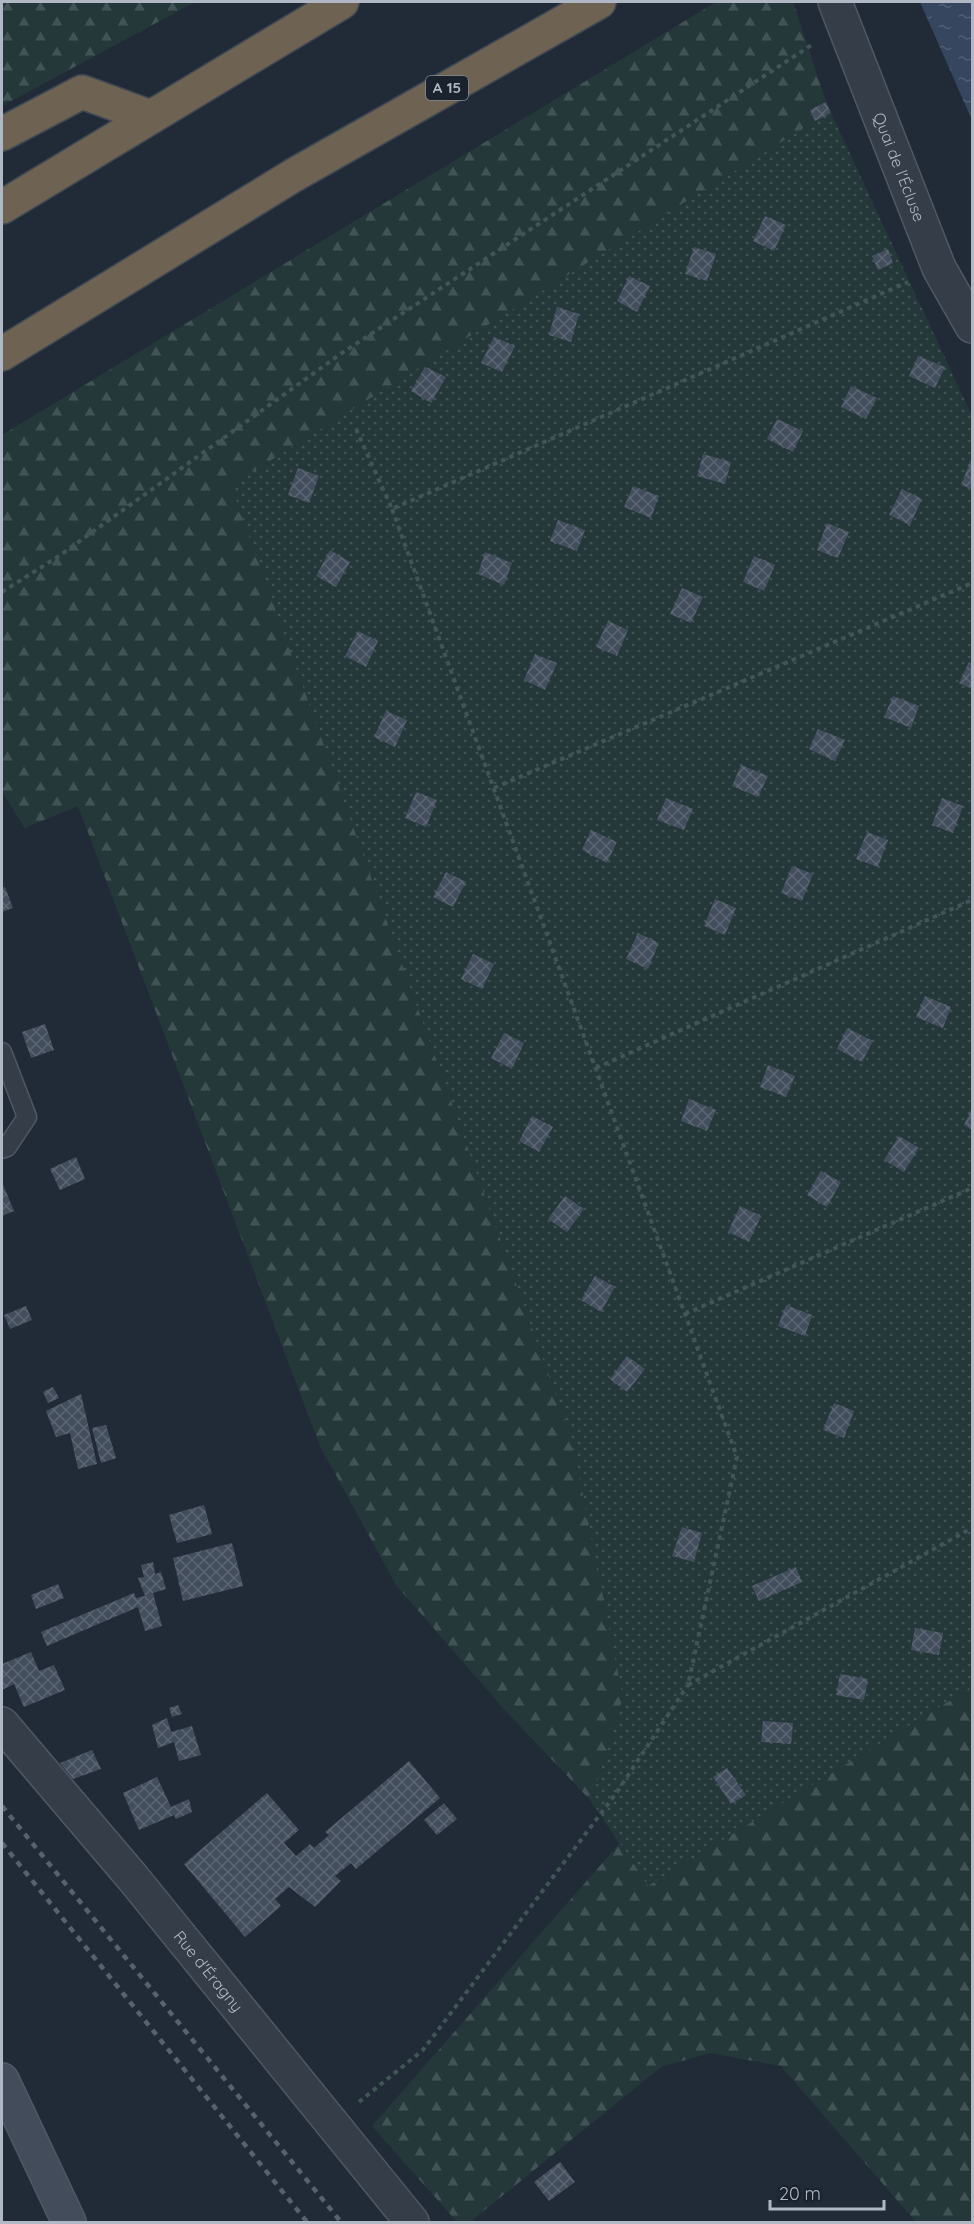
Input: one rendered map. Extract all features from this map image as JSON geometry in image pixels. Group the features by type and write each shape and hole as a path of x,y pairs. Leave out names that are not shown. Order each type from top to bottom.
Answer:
{"highway":[{"path":"2,207 148,116 342,2"},
{"name":"A 15","path":"2,354 294,175 599,2"},
{"path":"2,134 82,92 148,116"}],"main road":[{"path":"2,2080 69,2223"}],"street":[{"name":"Quai de l'Écluse","path":"840,13 939,268 972,326"},
{"name":"Rue d'Éragny","path":"2,1724 133,1878 248,2024 333,2123 412,2223"}],"lane":[{"path":"2,1052 27,1117 7,1147 2,1149"}],"path":[{"path":"2,592 59,556 342,353 840,13"},
{"path":"392,509 939,268"},
{"path":"333,2123 423,2050 617,1792 687,1685 737,1456 392,509 356,429"},
{"path":"494,788 972,583"},
{"path":"596,1068 972,900"},
{"path":"685,1314 972,1188"},
{"path":"687,1685 972,1528"}],"green space":[{"path":"2,2 195,2 2,106"},
{"path":"716,2 793,2 826,102 810,110 815,121 231,485 572,1440 623,1698 591,1801 503,1708 396,1585 320,1446 78,806 25,828 2,792 2,435"},
{"path":"831,113 972,416 972,1687 648,1886 591,1801 623,1698 230,485"},
{"path":"972,1687 972,2222 916,2222 781,2066 710,2053 661,2067 470,2222 457,2222 372,2126 620,1843 648,1886"}],"water":[{"path":"920,2 972,2 972,120"}],"building":[{"path":"826,102 831,113 815,121 810,110"},
{"path":"765,216 786,225 774,251 753,241"},
{"path":"694,247 716,254 707,281 685,274"},
{"path":"888,249 893,263 878,270 872,256"},
{"path":"629,276 650,286 637,312 617,301"},
{"path":"557,307 579,314 571,342 549,335"},
{"path":"494,337 515,346 502,372 481,363"},
{"path":"918,356 945,367 935,388 909,376"},
{"path":"425,367 446,377 431,403 411,391"},
{"path":"851,386 877,398 866,419 841,407"},
{"path":"777,419 803,431 793,452 767,439"},
{"path":"703,454 731,462 725,484 697,476"},
{"path":"972,457 972,489 961,485"},
{"path":"298,468 319,476 309,503 288,495"},
{"path":"633,486 659,496 651,518 624,507"},
{"path":"902,489 922,499 910,525 889,515"},
{"path":"558,520 585,530 577,551 550,541"},
{"path":"827,523 849,532 838,558 817,550"},
{"path":"330,550 350,562 336,587 316,576"},
{"path":"485,552 512,563 504,585 478,574"},
{"path":"754,556 775,565 764,591 743,582"},
{"path":"682,588 703,597 691,623 670,614"},
{"path":"608,621 628,630 617,656 596,647"},
{"path":"358,631 378,641 366,667 345,656"},
{"path":"535,654 557,663 545,690 524,680"},
{"path":"969,662 972,664 972,689 959,683"},
{"path":"893,696 919,706 911,728 884,717"},
{"path":"386,711 407,720 395,747 374,737"},
{"path":"818,729 845,740 835,761 809,749"},
{"path":"741,765 768,776 758,797 732,786"},
{"path":"416,792 437,800 426,827 405,818"},
{"path":"666,798 693,809 684,830 657,820"},
{"path":"942,798 963,806 953,833 932,825"},
{"path":"591,830 617,842 607,863 582,850"},
{"path":"867,832 888,840 878,867 856,859"},
{"path":"792,866 813,874 802,901 781,893"},
{"path":"446,872 466,882 453,907 433,897"},
{"path":"5,887 13,908 2,912 2,888"},
{"path":"715,899 736,908 725,935 704,926"},
{"path":"638,933 659,943 648,969 626,959"},
{"path":"473,954 494,964 482,989 461,979"},
{"path":"925,996 951,1007 943,1028 916,1017"},
{"path":"45,1024 54,1050 31,1058 22,1032"},
{"path":"847,1028 873,1041 862,1062 837,1049"},
{"path":"504,1033 524,1043 512,1069 491,1058"},
{"path":"768,1065 795,1076 786,1097 760,1087"},
{"path":"689,1099 716,1110 707,1131 681,1121"},
{"path":"972,1108 972,1130 964,1125"},
{"path":"532,1116 553,1127 539,1152 519,1141"},
{"path":"899,1136 919,1148 904,1172 884,1160"},
{"path":"76,1157 85,1179 60,1190 50,1169"},
{"path":"821,1171 841,1182 827,1207 807,1195"},
{"path":"2,1182 14,1211 2,1216"},
{"path":"565,1196 584,1209 567,1232 548,1219"},
{"path":"740,1206 761,1216 749,1242 728,1232"},
{"path":"595,1276 615,1287 601,1312 581,1300"},
{"path":"786,1305 812,1315 805,1336 778,1326"},
{"path":"26,1306 32,1320 10,1329 4,1315"},
{"path":"627,1356 645,1369 627,1392 610,1379"},
{"path":"53,1387 59,1398 48,1403 43,1392"},
{"path":"81,1394 97,1464 78,1469 70,1433 56,1437 46,1411"},
{"path":"834,1403 854,1411 844,1438 823,1430"},
{"path":"106,1425 116,1458 101,1463 92,1428"},
{"path":"204,1505 212,1534 177,1543 169,1515"},
{"path":"682,1527 702,1533 694,1562 672,1556"},
{"path":"232,1543 243,1586 183,1601 173,1558"},
{"path":"153,1562 155,1574 161,1572 166,1589 153,1593 162,1626 145,1631 138,1607 47,1646 41,1632 134,1593 136,1598 145,1596 138,1578 144,1577 141,1565"},
{"path":"796,1567 802,1582 759,1601 752,1586"},
{"path":"58,1584 64,1598 36,1609 31,1595"},
{"path":"915,1628 943,1633 939,1655 911,1650"},
{"path":"31,1652 39,1671 54,1665 65,1690 24,1707 14,1684 2,1690 2,1664"},
{"path":"840,1674 868,1679 864,1700 836,1695"},
{"path":"178,1705 182,1714 172,1717 169,1708"},
{"path":"167,1718 171,1732 192,1726 201,1755 179,1761 174,1742 158,1748 152,1725"},
{"path":"763,1721 793,1723 791,1744 761,1742"},
{"path":"92,1750 101,1769 73,1779 60,1763"},
{"path":"409,1761 440,1798 356,1869 351,1863 335,1876 341,1881 315,1907 289,1887 275,1899 281,1906 245,1937 184,1864 267,1793 299,1830 284,1843 296,1856 310,1844 314,1848 329,1835 325,1832"},
{"path":"727,1768 746,1795 731,1804 713,1777"},
{"path":"157,1777 171,1807 189,1799 192,1812 176,1819 174,1815 139,1830 123,1793"},
{"path":"444,1803 457,1819 437,1835 424,1820"},
{"path":"560,2162 575,2182 549,2201 534,2182"}],"railway":[{"path":"2,1806 341,2222"},
{"path":"2,1843 307,2222"}]}
